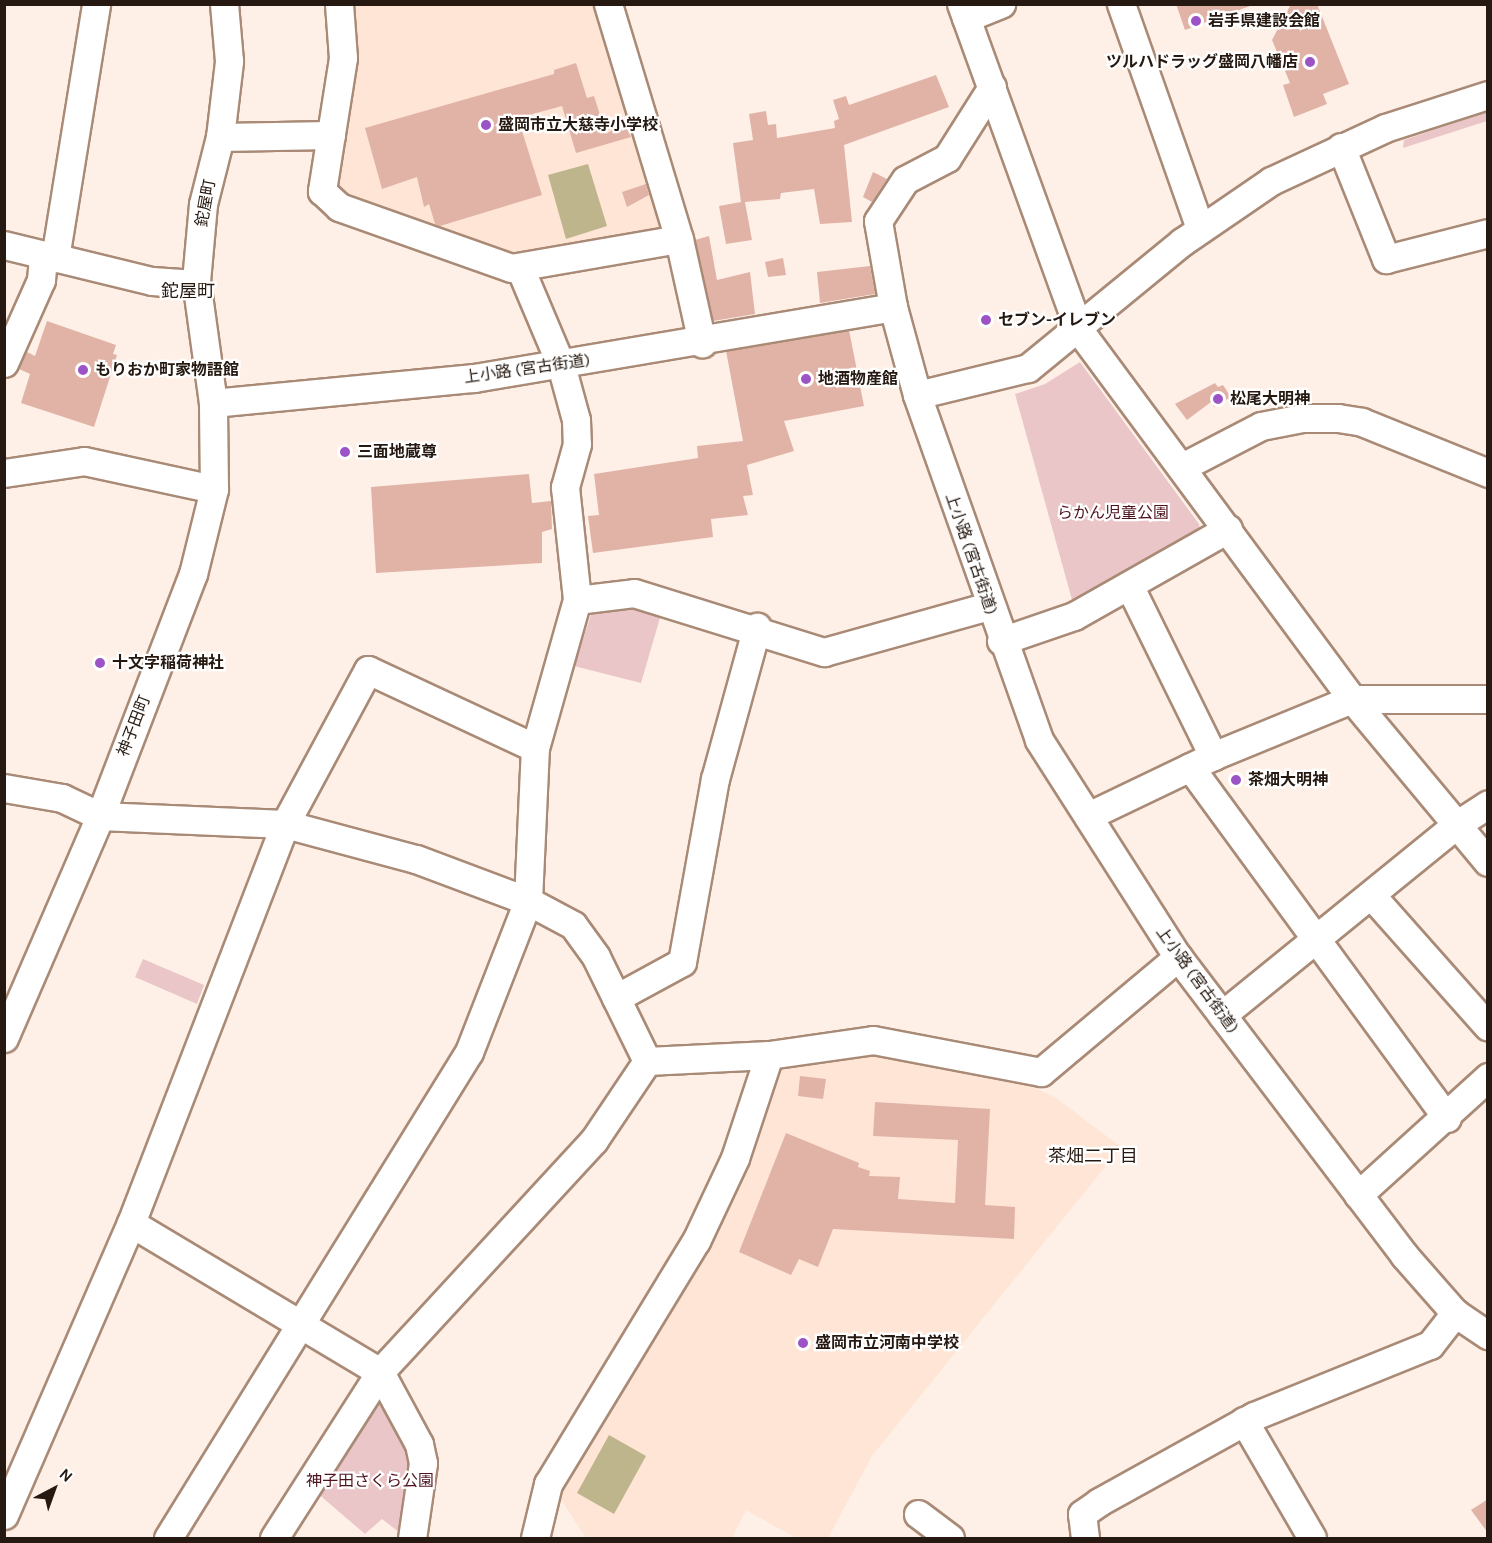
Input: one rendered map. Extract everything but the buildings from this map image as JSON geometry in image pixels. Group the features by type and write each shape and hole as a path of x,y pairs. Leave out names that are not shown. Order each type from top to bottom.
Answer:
{"street":[{"path":"4,363 41,280 49,256 96,4"},
{"name":"鉈屋町","path":"213,403 196,284 203,204 220,137 229,61 224,4"},
{"path":"339,4 343,58 321,191 339,207 520,268 679,238"},
{"path":"608,4 679,238 702,343"},
{"path":"1001,4 964,11 1079,330 1352,699 1488,862"},
{"path":"1121,4 1200,228"},
{"path":"893,307 878,221 905,180 946,158 992,87"},
{"path":"917,395 1028,368 1079,330 1200,228 1271,181 1341,147 1488,95"},
{"path":"220,137 331,135"},
{"path":"1341,147 1386,259 1488,233"},
{"path":"4,246 152,281 196,284"},
{"path":"168,1539 469,1052 528,902 536,748 577,600 565,487 577,444 576,420 561,365 520,268"},
{"name":"上小路 (宮古街道)","path":"213,403 474,378 702,343 893,307 917,395 988,606 1039,740 1178,957 1358,1195 1455,1313 1485,1328"},
{"name":"神子田町","path":"4,1038 100,816 193,574 214,489 213,403"},
{"path":"1182,467 1261,426 1326,418 1362,422 1488,473"},
{"path":"4,473 84,461 214,489"},
{"path":"1001,641 1074,616 1228,529"},
{"path":"1129,585 1202,761 1316,939 1447,1118"},
{"path":"577,600 634,593 757,627 824,652 988,606"},
{"path":"616,998 682,962 715,779 757,627"},
{"path":"4,1515 131,1223 285,824 368,670 536,748"},
{"path":"1088,816 1202,761 1352,699 1488,699"},
{"path":"4,788 62,798 100,816 285,824 416,859 528,902 573,925 616,998 647,1061"},
{"path":"1222,1015 1456,825 1488,804"},
{"path":"1371,895 1488,1027"},
{"path":"647,1061 769,1055 873,1040 1041,1072 1178,957"},
{"path":"535,1539 548,1484 696,1241 735,1158 769,1055"},
{"path":"274,1539 380,1372 594,1140 647,1061"},
{"path":"1358,1195 1447,1118 1488,1077"},
{"path":"131,1223 301,1322 380,1372 419,1444 423,1463 412,1539"},
{"path":"1085,1539 1082,1514 1244,1421 1430,1345 1455,1313"},
{"path":"1244,1421 1312,1539"},
{"path":"918,1514 950,1539"}],"shaded area":[{"name":"盛岡市立大慈寺小学校","path":"346,5 594,5 663,226 655,236 510,260 329,189"},
{"path":"588,164 607,226 566,239 548,175"},
{"name":"盛岡市立河南中学校","path":"865,1049 1002,1073 1056,1098 1121,1147 872,1456 828,1538 796,1538 746,1510 732,1538 586,1538 556,1492 711,1231 755,1149 769,1071"},
{"path":"609,1435 646,1456 614,1514 577,1493"}],"green space":[{"path":"1487,112 1487,121 1403,148 1404,140"},
{"name":"らかん児童公園","path":"1080,362 1199,524 1201,538 1074,607 1015,394 1045,384"},
{"path":"622,602 662,611 641,683 574,666 592,612 600,605"},
{"path":"143,959 204,985 197,1004 135,977"},
{"name":"神子田さくら公園","path":"376,1397 405,1443 411,1465 404,1536 382,1519 365,1534 316,1492"}],"place":[{"name":"岩手県建設会館","path":"1196,21"},
{"name":"ツルハドラッグ盛岡八幡店","path":"1310,62"},
{"name":"盛岡市立大慈寺小学校","path":"486,125"},
{"name":"セブン-イレブン","path":"986,320"},
{"name":"もりおか町家物語館","path":"83,370"},
{"name":"地酒物産館","path":"806,379"},
{"name":"松尾大明神","path":"1218,399"},
{"name":"三面地蔵尊","path":"345,452"},
{"name":"十文字稲荷神社","path":"100,663"},
{"name":"茶畑大明神","path":"1236,780"},
{"name":"盛岡市立河南中学校","path":"803,1343"}],"district":[{"name":"鉈屋町","path":"188,291"},
{"name":"茶畑二丁目","path":"1093,1156"}]}
